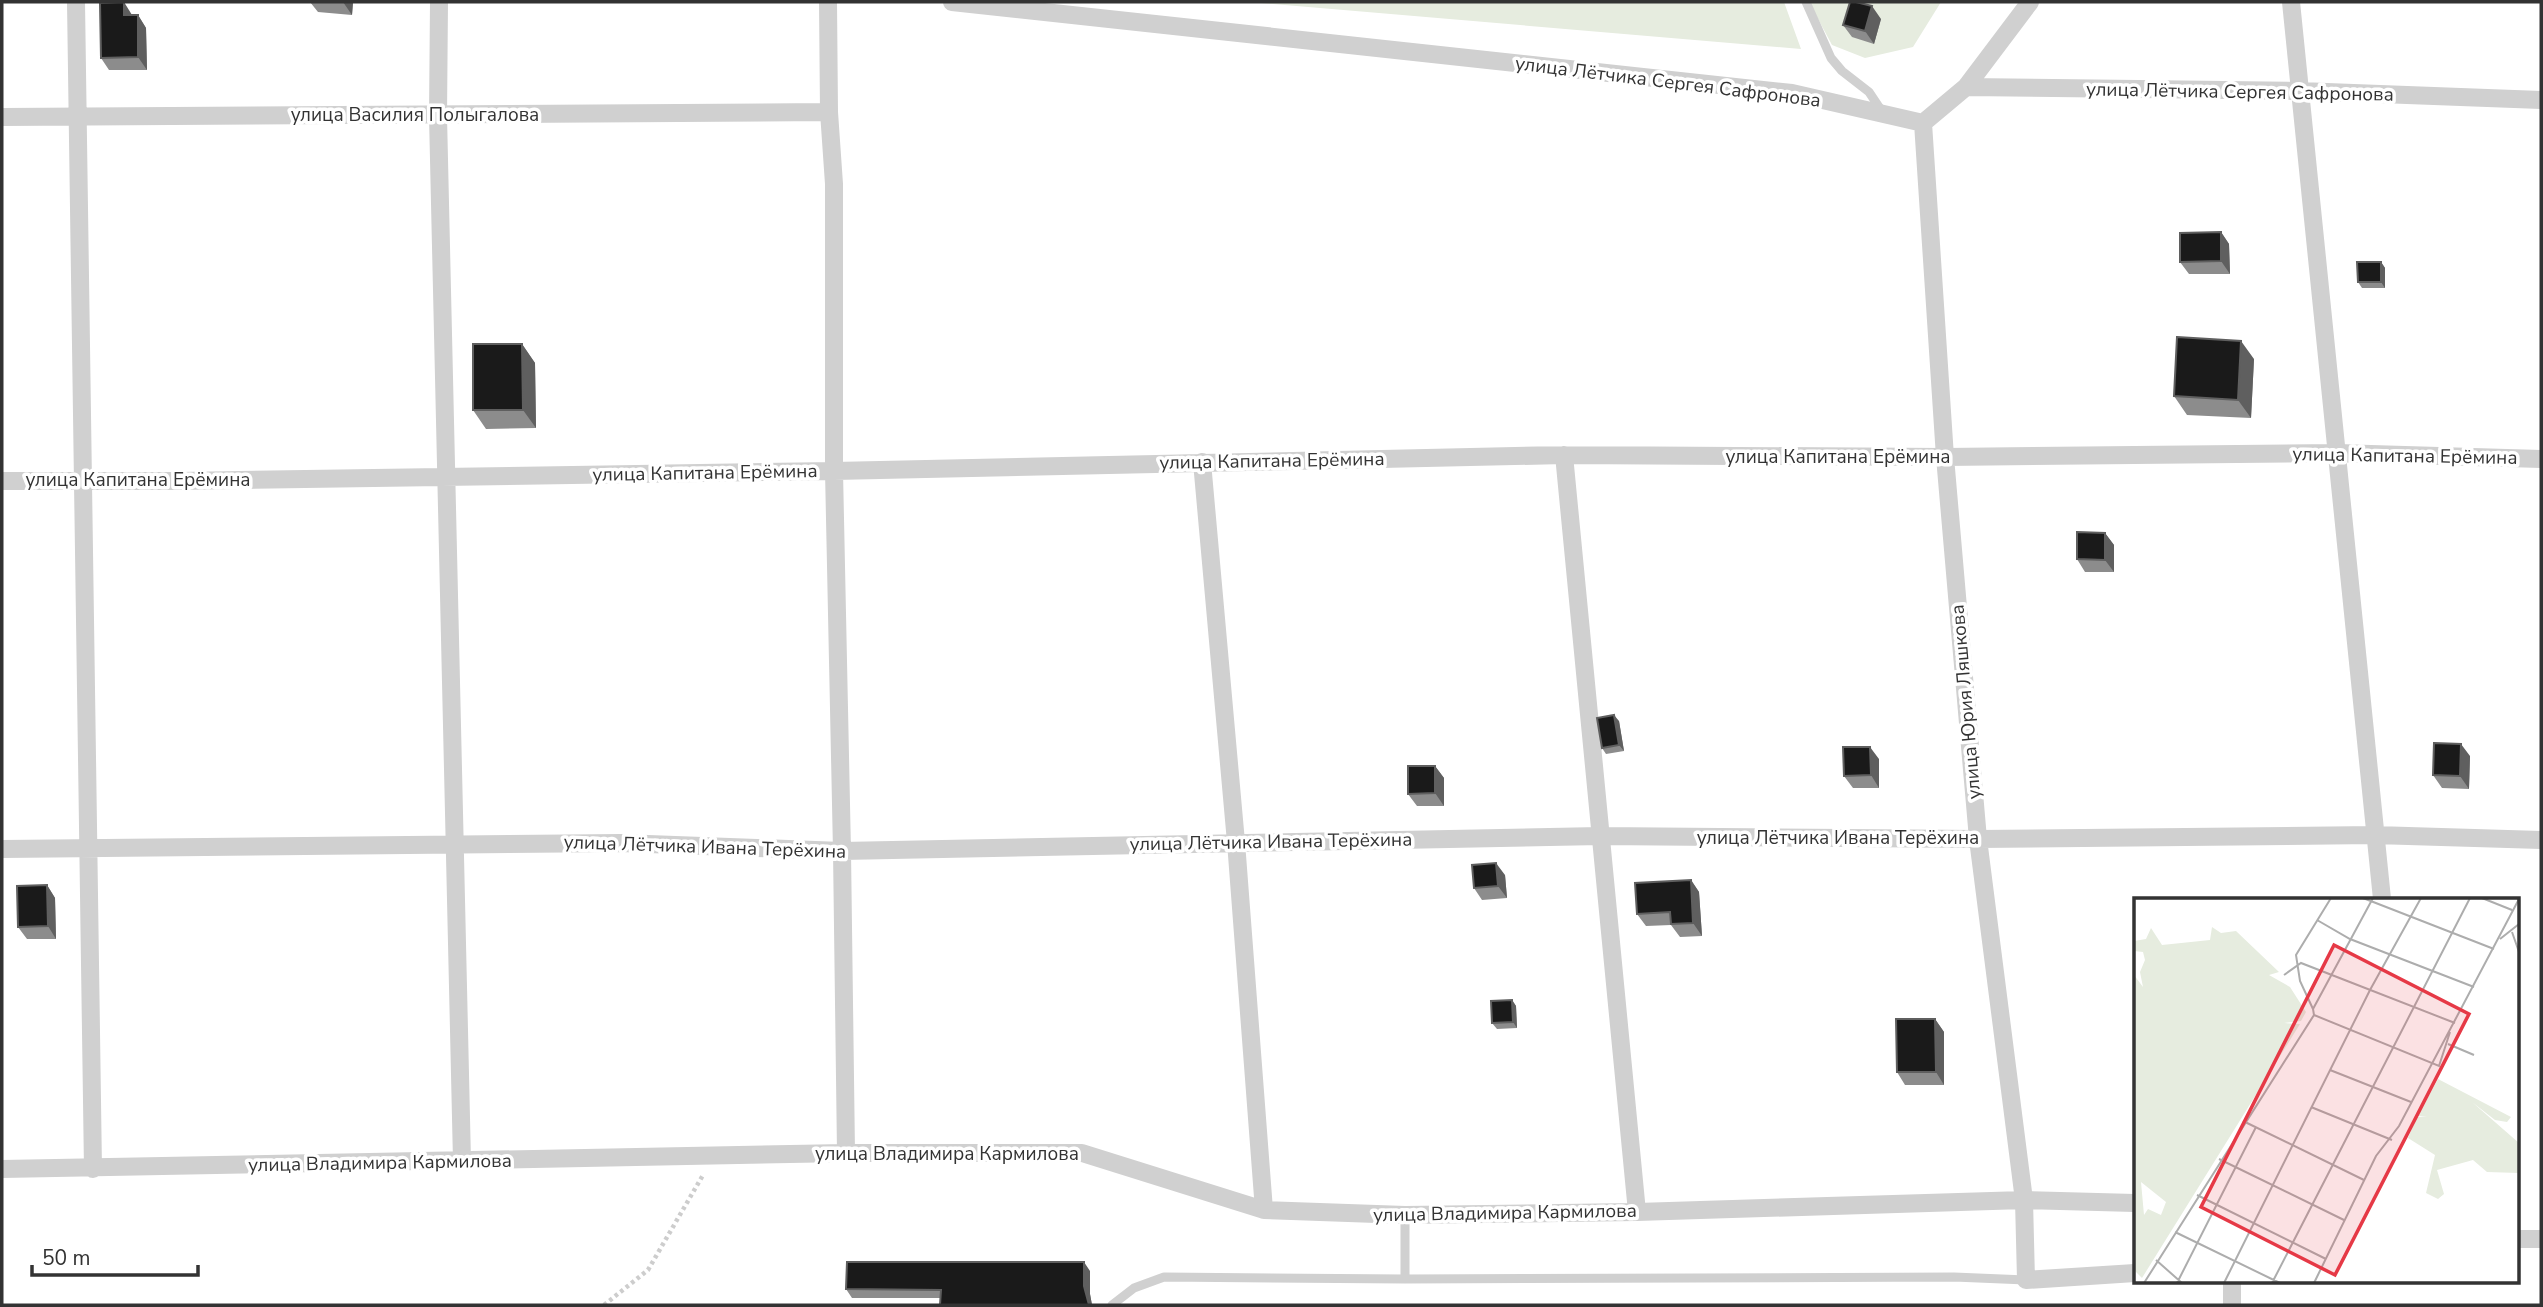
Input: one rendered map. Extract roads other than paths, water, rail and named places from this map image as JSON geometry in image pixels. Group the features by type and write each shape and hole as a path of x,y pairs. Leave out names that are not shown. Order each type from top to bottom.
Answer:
{"street":[{"path":"76,2 93,1169"},
{"path":"439,2 438,116 462,1161"},
{"path":"828,2 829,112 834,184 834,471 846,1153"},
{"name":"улица Лётчика Сергея Сафронова","path":"952,2 1792,93 1923,123"},
{"path":"1923,123 1966,87 2030,2"},
{"path":"2291,2 2382,898"},
{"name":"улица Лётчика Сергея Сафронова","path":"1966,87 2300,91 2541,100"},
{"name":"улица Василия Полыгалова","path":"2,117 829,112"},
{"name":"улица Юрия Ляшкова","path":"1923,123 1945,457 1978,839 2024,1200 2026,1280"},
{"name":"улица Капитана Ерёмина","path":"2,481 834,471 1564,455 1945,457 2337,453 2541,459"},
{"path":"1564,455 1637,1212"},
{"path":"1202,462 1236,842 1264,1210"},
{"name":"улица Лётчика Ивана Терёхина","path":"2,849 621,843 842,851 1600,836 1978,839 2375,835 2541,840"},
{"name":"улица Владимира Кармилова","path":"2,1170 846,1153 1082,1153 1264,1210 1405,1215 1637,1212 2024,1200 2134,1203"},
{"path":"2518,1239 2541,1240"},
{"path":"2026,1280 2134,1273"},
{"path":"2232,1282 2232,1305"}],"lane":[{"path":"1805,2 1830,58 1869,92 1884,114"},
{"path":"1405,1215 1405,1279"},
{"path":"1112,1305 1134,1288 1164,1277 1954,1277 2026,1280"}]}
